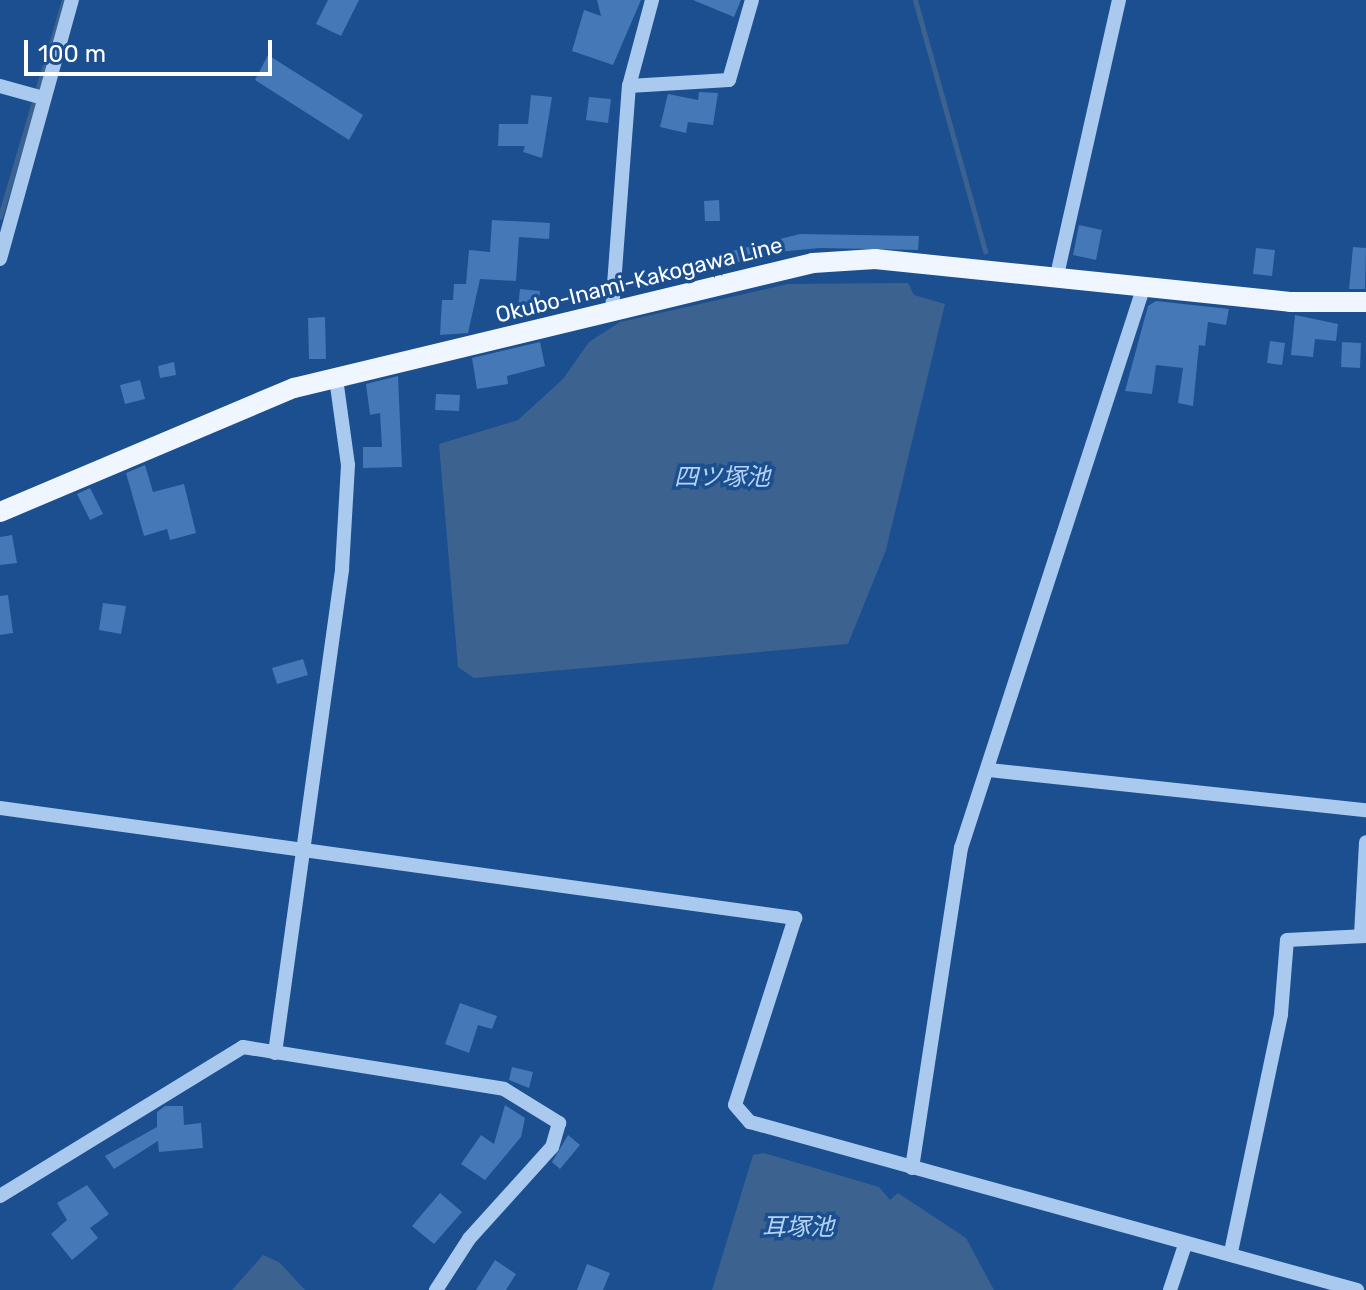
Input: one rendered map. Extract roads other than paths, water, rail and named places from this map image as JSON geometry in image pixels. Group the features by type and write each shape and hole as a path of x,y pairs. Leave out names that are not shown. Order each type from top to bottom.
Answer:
{"main road":[{"name":"Okubo-Inami-Kakogawa Line","path":"0,512 191,427 336,379 813,263 875,259 1057,275 1143,289 1366,302"}],"street":[{"path":"0,259 72,0"},
{"path":"612,311 629,86 652,0"},
{"path":"629,86 729,80 752,0"},
{"path":"1057,275 1119,0"},
{"path":"0,86 43,98"},
{"path":"912,1168 961,848 989,770 1143,289"},
{"path":"275,1053 306,846 343,555 348,465 336,379"},
{"path":"989,770 1366,810"},
{"path":"0,808 306,846 795,918 735,1105 750,1122 1185,1245 1231,1252 1357,1290"},
{"path":"1231,1252 1281,1014 1287,940 1364,936 1366,842"},
{"path":"0,1196 243,1047 504,1089 559,1123 552,1147 469,1239 436,1290"},
{"path":"1170,1290 1185,1245"}],"water":[{"name":"四ツ塚池","path":"908,283 914,295 945,304 886,550 848,644 474,678 458,667 439,444 518,420 563,379 589,342 620,322 788,284"},
{"name":"耳塚池","path":"764,1153 879,1187 890,1200 898,1193 966,1238 994,1290 712,1290 753,1155"},
{"path":"263,1255 279,1262 305,1290 232,1290"}],"waterway":[{"path":"0,217 64,0"},
{"path":"915,0 985,251"}]}
